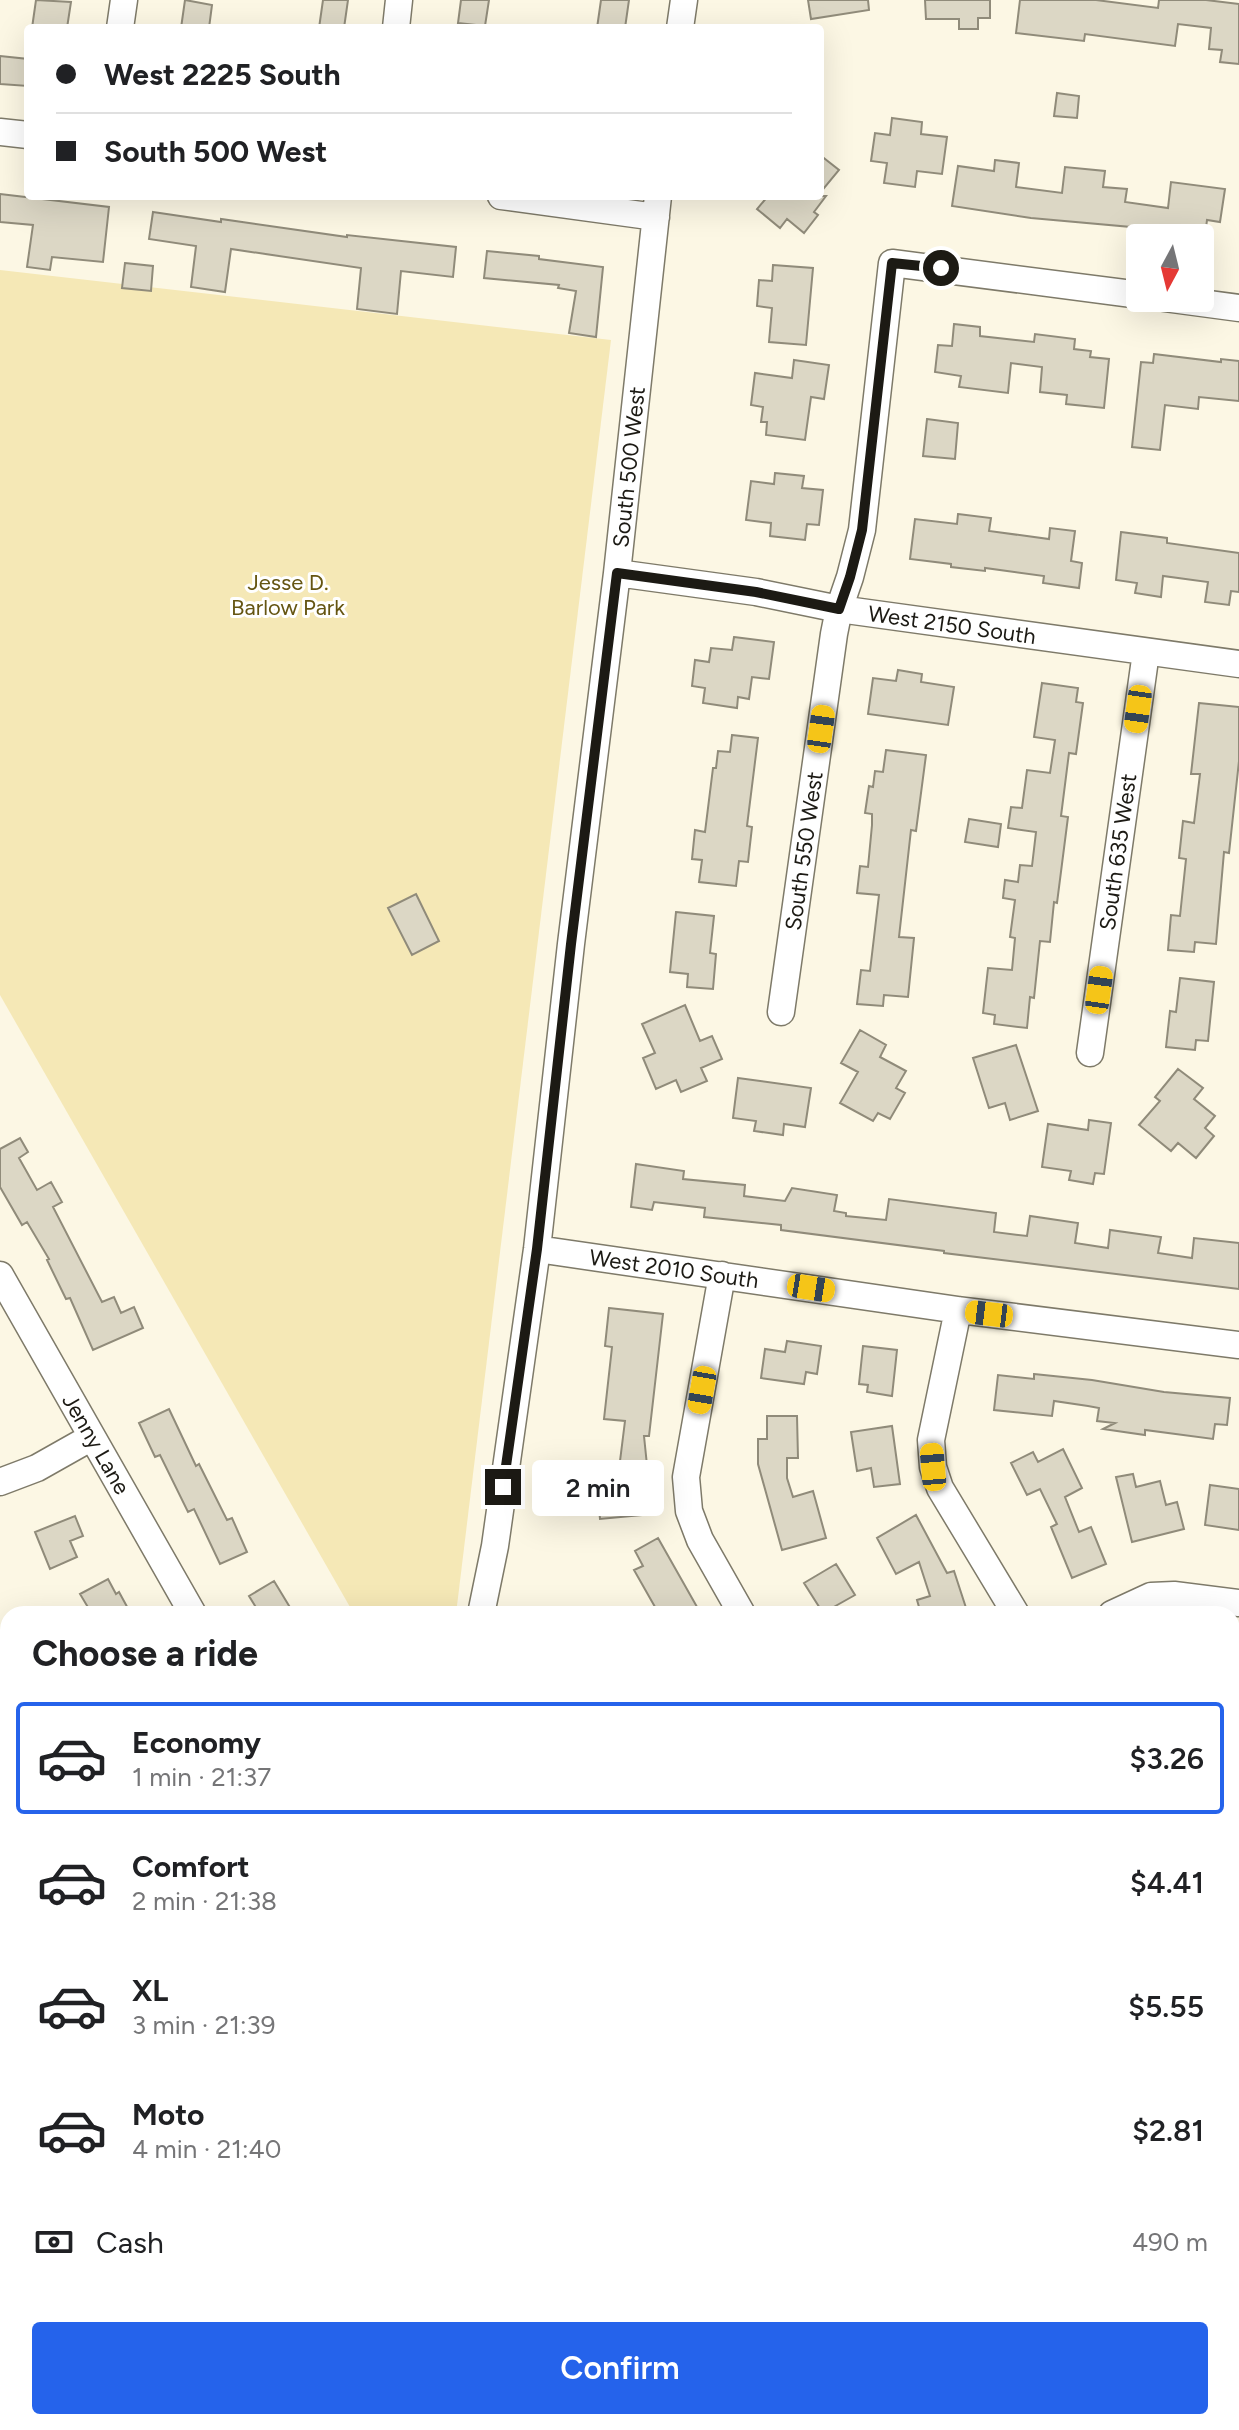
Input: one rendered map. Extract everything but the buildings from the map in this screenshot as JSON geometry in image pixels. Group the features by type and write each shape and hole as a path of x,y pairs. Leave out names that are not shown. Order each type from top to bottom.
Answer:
{"street":[{"path":"121,24 124,0"},
{"path":"396,24 399,0"},
{"path":"681,24 684,0"},
{"path":"0,132 24,135"},
{"path":"558,200 657,207"},
{"name":"South 500 West","path":"483,1606 495,1546 537,1249 657,207"},
{"name":"South 550 West","path":"781,1012 839,609 862,530 892,263 1126,293"},
{"path":"1214,305 1239,308"},
{"name":"West 2150 South","path":"617,573 756,592 839,609 1239,664"},
{"name":"South 635 West","path":"1090,1053 1146,652"},
{"name":"West 2010 South","path":"537,1249 958,1310 1239,1345"},
{"name":"Jenny Lane","path":"0,1275 188,1606"},
{"path":"722,1275 686,1477 689,1511 700,1540 737,1606"},
{"path":"958,1310 931,1440 933,1467 940,1488 1011,1606"},
{"path":"0,1482 37,1468 92,1437"},
{"path":"1129,1606 1151,1596 1174,1595 1239,1603"}],"green space":[{"name":"Jesse D. Barlow Park","path":"0,270 611,340 457,1606 349,1606 0,995"}],"route":[{"path":"503,1487 537,1249 617,573 756,592 839,609 862,530 892,263 941,268"}]}
